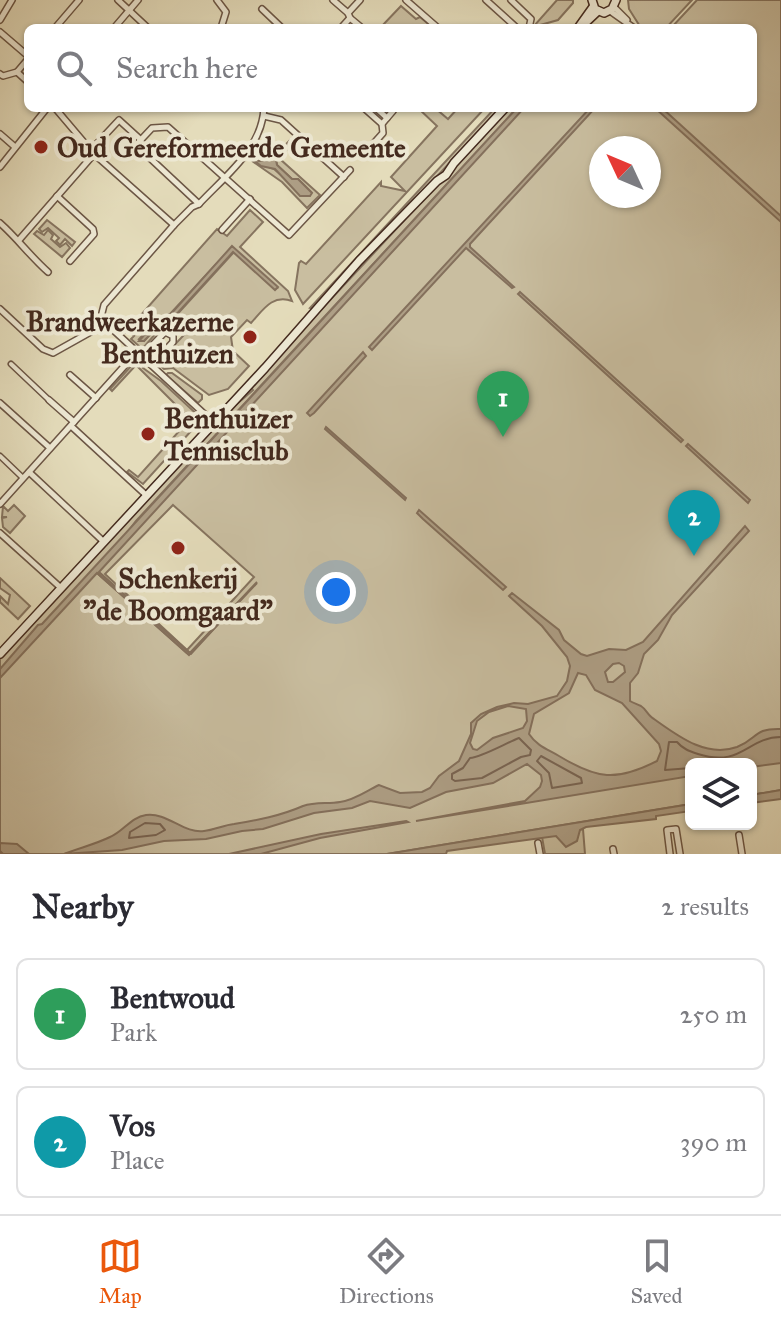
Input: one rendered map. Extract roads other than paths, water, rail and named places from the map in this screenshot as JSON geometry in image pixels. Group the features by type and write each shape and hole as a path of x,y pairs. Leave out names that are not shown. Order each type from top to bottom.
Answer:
{"main road":[{"path":"582,24 594,6 614,6"},
{"path":"0,654 501,112"}],"street":[{"path":"0,20 12,0"},
{"path":"59,24 79,0"},
{"path":"118,0 144,24"},
{"path":"118,24 138,0"},
{"path":"217,0 226,12 222,24"},
{"path":"333,0 358,24"},
{"path":"343,24 360,0"},
{"path":"406,0 433,24"},
{"path":"486,0 513,24"},
{"path":"511,0 531,19 530,24"},
{"path":"614,6 630,24"},
{"path":"262,9 278,24"},
{"path":"0,32 24,54"},
{"path":"0,74 17,72 24,63"},
{"path":"17,72 24,78"},
{"path":"0,167 44,112"},
{"path":"58,112 93,152 174,225"},
{"path":"103,325 104,305 174,225 199,204 253,145 264,112"},
{"path":"366,152 383,133 382,124 368,112"},
{"path":"380,112 387,118"},
{"path":"382,124 392,112"},
{"path":"264,116 281,120 344,177"},
{"path":"19,240 119,120 199,204"},
{"path":"138,143 152,128 168,127 289,235 350,170"},
{"path":"0,134 15,147"},
{"path":"57,196 93,229 94,234 70,261"},
{"path":"222,230 250,199"},
{"path":"0,223 19,240 23,250 48,272"},
{"path":"0,309 43,349 53,353 103,325 110,327 213,422"},
{"path":"0,504 140,354 165,332 173,336 173,342 152,365"},
{"path":"11,364 146,495"},
{"path":"70,375 96,398"},
{"path":"0,403 50,448"},
{"path":"0,456 23,478"},
{"path":"29,472 104,542"},
{"path":"0,533 61,588"},
{"path":"670,854 667,830 676,829 680,854"},
{"path":"739,835 742,854"},
{"path":"538,843 540,854"}],"water":[{"path":"513,112 520,112 99,572 190,653 257,583 189,655 97,573 0,678 0,669"},
{"path":"586,112 591,112 470,244 514,287 466,248 372,350 369,347"},
{"path":"659,112 666,112 781,216 781,222"},
{"path":"293,137 295,139 276,160 277,165 292,179 298,179 312,193 310,196 300,196 275,169 261,166 250,157 259,161 271,160"},
{"path":"232,246 278,287 275,290 233,252 172,319 178,331 164,320 144,341 139,341 159,318 171,314"},
{"path":"520,292 683,440 681,442 518,294"},
{"path":"363,352 366,356 310,416 307,413"},
{"path":"325,429 406,498 405,500"},
{"path":"688,444 750,500 748,503 686,446"},
{"path":"419,510 506,587 503,590 423,519 417,513"},
{"path":"745,526 749,531 672,615 658,640 644,654 638,673 630,683 630,701 693,744 714,750 737,747 760,732 781,729 781,763 757,766 757,758 685,758 685,777 416,821 525,801 542,781 541,775 527,764 493,783 446,792 410,808 370,801 352,808 314,813 263,829 206,839 164,841 122,850 64,854 110,837 146,815 204,831 308,805 345,801 379,785 400,793 422,792 430,788 439,776 459,761 471,734 471,723 481,714 497,707 528,704 557,696 567,681 570,666 567,657 542,626 509,596 512,593 559,630 564,640 581,654 587,656 609,649 626,650 643,642","holes":["613,664 624,666 625,672 613,682 608,682 605,672","578,673 586,675 595,690 622,703 659,744 661,751 657,761 618,775 596,773 572,764 539,744 529,734 534,714 569,693","508,706 526,709 527,721 523,728 493,738 477,750 473,749 470,743 477,721 489,712"]},
{"path":"781,790 781,799 757,802 757,794"},
{"path":"685,805 685,812 656,816 656,819 586,827 580,830 577,841 566,847 556,836 447,851 446,854 387,854"},
{"path":"406,821 320,838 261,854 229,854 321,834"},
{"path":"0,843 17,844 29,854 3,854"}],"place":[{"name":"Oud Gereformeerde Gemeente","path":"41,147"},
{"name":"Brandweerkazerne Benthuizen","path":"250,337"},
{"name":"Benthuizer Tennisclub","path":"148,434"},
{"name":"Bentwoud","path":"503,437"},
{"name":"Schenkerij \"de Boomgaard\"","path":"178,548"},
{"name":"Vos","path":"694,556"}]}
